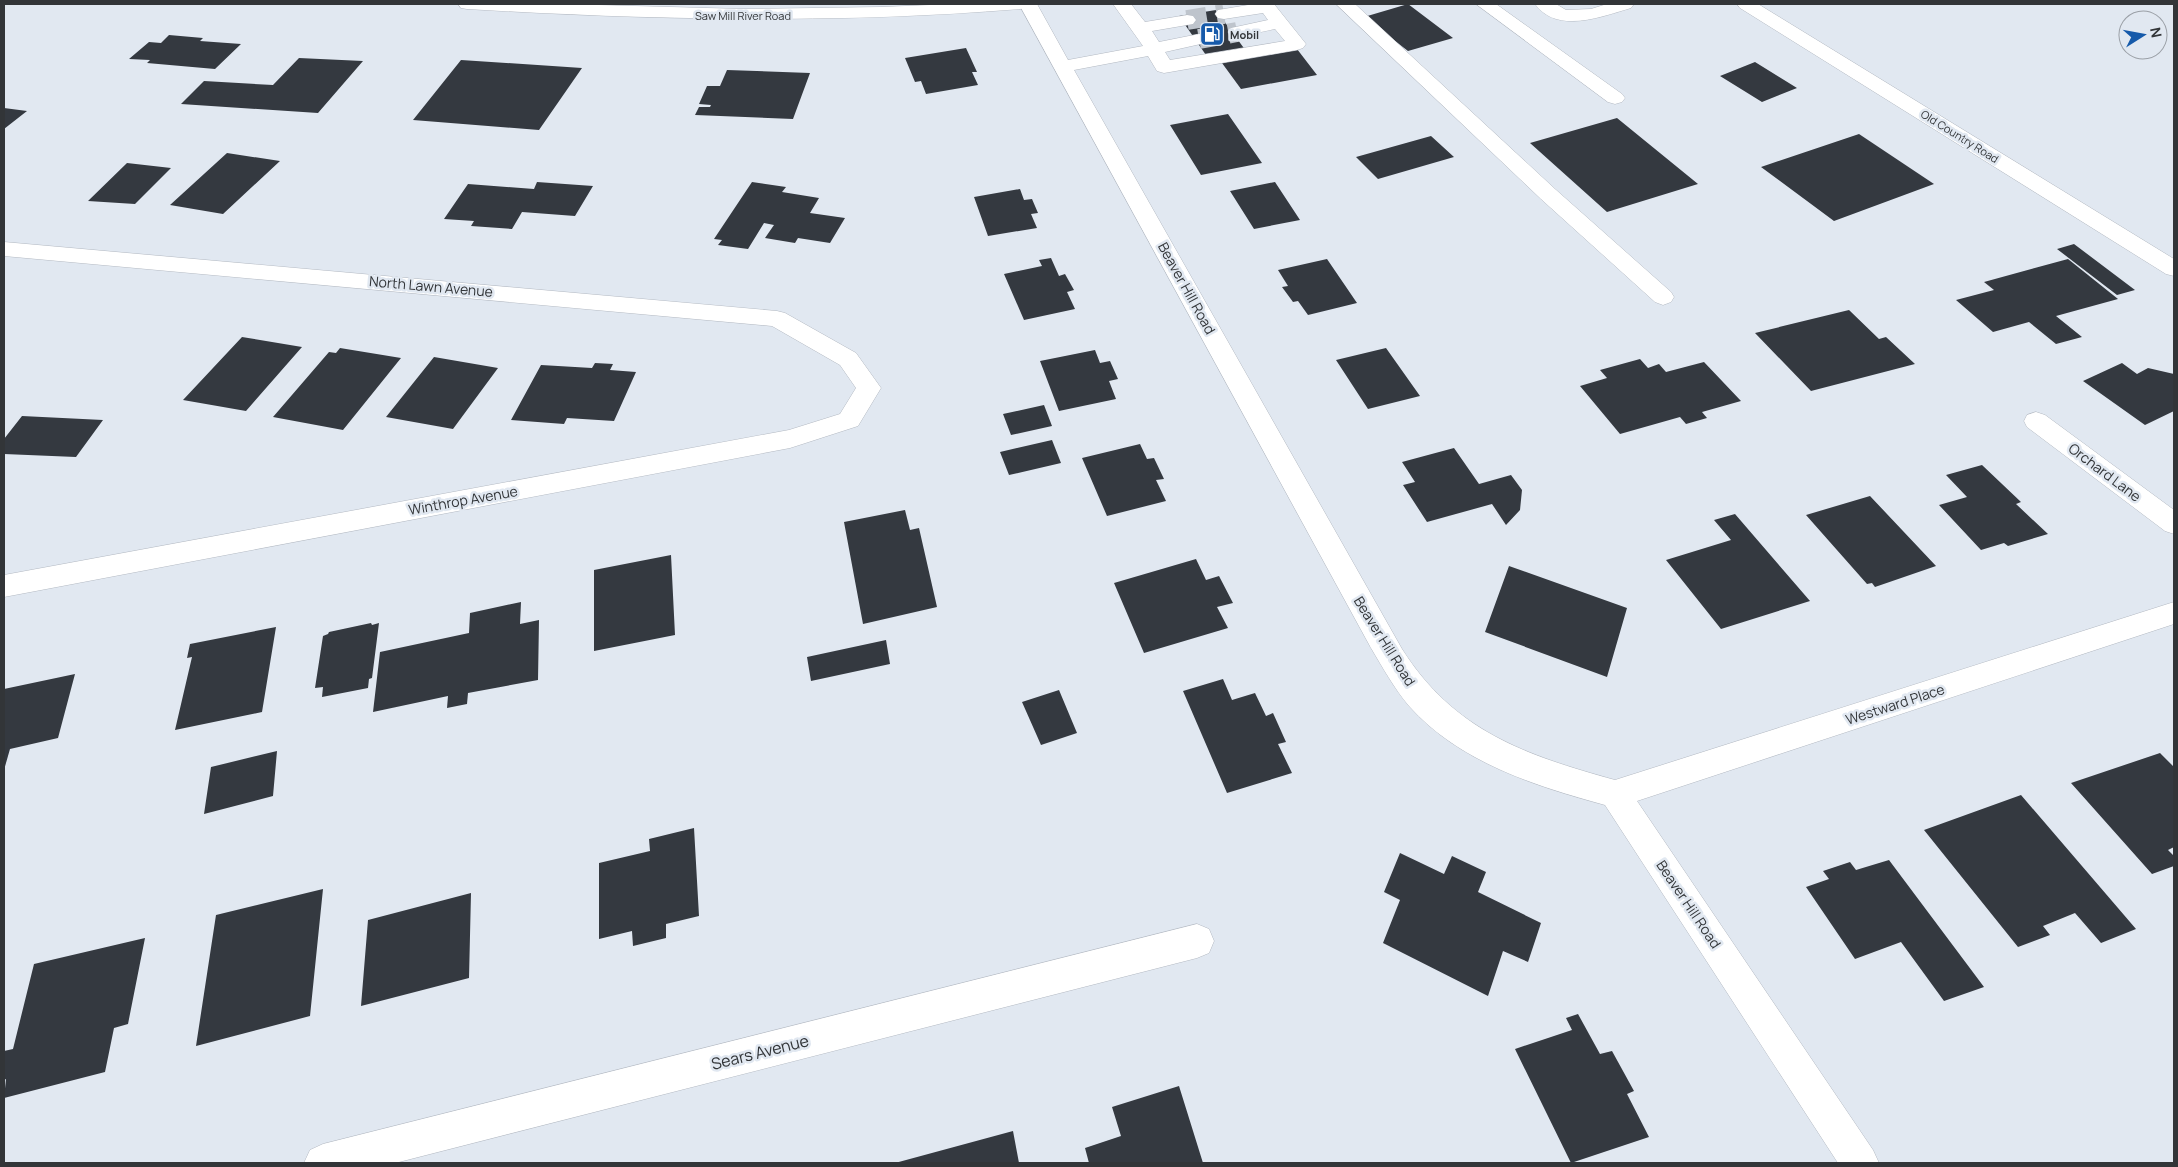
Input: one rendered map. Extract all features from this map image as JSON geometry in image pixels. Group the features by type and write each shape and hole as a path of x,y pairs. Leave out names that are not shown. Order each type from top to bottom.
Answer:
{"street":[{"name":"Saw Mill River Road","path":"467,4 743,16 875,13 1020,4"},
{"name":"Beaver Hill Road","path":"1028,4 1376,632 1401,672 1427,705 1461,734 1498,754 1552,777 1616,794 1860,1163"},
{"path":"1122,4 1141,28 1164,67 1297,44 1280,23 1271,5 1224,14"},
{"path":"1345,4 1548,194 1663,297"},
{"path":"1485,4 1615,98"},
{"path":"1544,4 1562,16 1592,14 1625,4"},
{"name":"Old Country Road","path":"1746,4 2134,244 2172,257"},
{"path":"1141,28 1186,20"},
{"path":"1237,32 1280,23"},
{"path":"1064,66 1200,39"},
{"name":"North Lawn Avenue","path":"4,249 777,318 848,359"},
{"name":"Winthrop Avenue","path":"4,586 790,439 849,420 869,388 848,359"},
{"name":"Orchard Lane","path":"2036,421 2174,524"},
{"name":"Westward Place","path":"1616,794 2174,613"},
{"name":"Sears Avenue","path":"323,1163 1197,941"}],"building":[{"path":"1408,4 1453,38 1408,51 1364,17"},
{"name":"Mobil","path":"1216,10 1246,51 1208,58 1179,16"},
{"path":"169,35 203,38 200,41 241,44 215,69 147,63 150,60 129,59 149,42 161,43"},
{"path":"966,48 977,72 972,72 978,85 926,94 921,81 915,82 905,58"},
{"path":"1297,49 1317,75 1241,89 1222,63"},
{"path":"299,58 363,61 318,113 181,104 204,81 273,85"},
{"path":"461,60 582,68 539,130 413,120"},
{"path":"1755,62 1797,88 1762,102 1720,76"},
{"path":"727,70 810,73 793,119 695,115 699,107 710,107 711,105 699,104 707,86 720,86"},
{"path":"4,108 27,111 4,129"},
{"path":"1228,114 1262,163 1201,175 1170,125"},
{"path":"1617,118 1698,184 1607,212 1530,143"},
{"path":"1859,134 1934,184 1834,221 1761,167"},
{"path":"1431,136 1454,157 1378,179 1356,157"},
{"path":"227,153 280,161 223,214 170,205"},
{"path":"127,163 171,168 135,204 88,201"},
{"path":"537,182 593,186 575,216 522,212 512,229 471,226 474,221 444,219 468,184 534,189"},
{"path":"752,182 786,187 782,192 819,198 810,213 845,218 830,243 798,238 795,243 765,238 774,225 764,223 748,249 718,245 722,240 714,239"},
{"path":"1275,182 1300,220 1254,229 1230,191"},
{"path":"1020,189 1024,200 1032,199 1038,213 1031,214 1037,228 988,236 974,197"},
{"path":"2074,244 2135,290 2117,295 2057,249"},
{"path":"1051,258 1059,276 1065,274 1074,290 1067,292 1075,309 1024,320 1004,274 1042,266 1039,260"},
{"path":"1327,259 1357,303 1308,315 1298,301 1293,302 1282,287 1288,286 1278,270"},
{"path":"2068,259 2118,299 2056,316 2082,337 2056,344 2029,322 1993,332 1956,300 1994,290 1984,282"},
{"path":"1849,310 1879,339 1886,337 1915,364 1811,391 1755,333"},
{"path":"242,337 302,347 246,411 183,400"},
{"path":"340,348 401,358 343,430 273,417 329,352 336,353"},
{"path":"1386,348 1420,396 1368,409 1336,360"},
{"path":"1095,350 1100,363 1110,361 1118,379 1109,381 1116,399 1059,411 1040,361"},
{"path":"434,357 498,368 453,429 386,417"},
{"path":"1640,359 1648,368 1659,364 1666,372 1704,362 1741,401 1702,412 1707,418 1686,424 1680,417 1620,434 1580,386 1607,378 1600,370"},
{"path":"595,363 613,364 610,370 636,372 614,421 567,418 564,424 511,420 541,365 592,368"},
{"path":"2122,363 2137,374 2148,368 2174,374 2174,411 2145,425 2083,381"},
{"path":"1044,405 1052,426 1011,435 1003,414"},
{"path":"22,416 103,420 76,457 4,454 4,439"},
{"path":"1052,440 1061,463 1009,475 1000,452"},
{"path":"1140,444 1147,459 1154,458 1164,479 1156,480 1166,501 1107,516 1082,458"},
{"path":"1454,448 1479,484 1511,475 1522,490 1520,510 1506,525 1492,504 1427,522 1403,485 1415,482 1402,462"},
{"path":"1982,465 2021,502 2016,504 2048,534 2008,546 2004,543 1981,550 1939,505 1967,497 1946,475"},
{"path":"1870,496 1936,566 1875,587 1872,583 1867,584 1806,515"},
{"path":"905,510 910,530 919,528 937,607 863,624 844,522"},
{"path":"1735,514 1810,601 1721,629 1666,560 1731,540 1714,520"},
{"path":"671,555 675,635 594,651 594,570"},
{"path":"1196,559 1206,580 1219,576 1233,603 1217,607 1228,628 1144,653 1114,583"},
{"path":"1509,566 1627,608 1607,677 1485,632"},
{"path":"521,602 520,624 539,620 538,680 468,693 467,704 447,708 448,696 373,712 380,652 469,633 470,613"},
{"path":"371,623 372,625 379,623 372,678 369,679 368,688 322,697 323,687 315,688 323,636 329,632"},
{"path":"276,627 262,712 175,730 192,657 187,658 190,644"},
{"path":"886,640 890,664 811,681 807,657"},
{"path":"75,674 58,738 10,749 4,770 4,689"},
{"path":"1223,679 1232,700 1255,693 1266,716 1273,713 1286,742 1278,744 1292,773 1227,793 1183,691"},
{"path":"1059,690 1077,733 1041,745 1022,702"},
{"path":"277,751 273,796 204,814 211,767"},
{"path":"2160,753 2174,767 2174,847 2168,850 2174,856 2174,866 2152,874 2071,783"},
{"path":"2021,795 2136,929 2101,943 2075,913 2043,926 2050,935 2018,947 1924,830"},
{"path":"694,828 699,916 666,924 666,938 633,946 632,931 599,939 599,863 650,851 649,839"},
{"path":"1400,853 1444,874 1452,856 1486,872 1478,892 1541,923 1528,962 1503,951 1488,996 1383,943 1400,900 1384,892"},
{"path":"1889,860 1984,987 1944,1001 1901,942 1855,959 1806,887 1829,879 1823,871 1850,862 1856,870"},
{"path":"323,889 310,1016 196,1046 216,915"},
{"path":"471,893 469,978 361,1006 368,920"},
{"path":"145,938 128,1024 114,1028 105,1072 4,1098 6,1079 4,1080 4,1051 13,1049 34,964"},
{"path":"1578,1014 1600,1054 1612,1051 1634,1091 1627,1094 1649,1137 1571,1163 1515,1049 1572,1030 1566,1018"},
{"path":"1179,1086 1203,1163 1089,1163 1085,1148 1121,1136 1112,1107"},
{"path":"1013,1131 1019,1163 895,1163"}],"tunnel":[{"path":"1187,20 1224,14"},
{"path":"1199,39 1237,32"}],"place":[{"name":"Mobil","path":"1212,34"}]}
